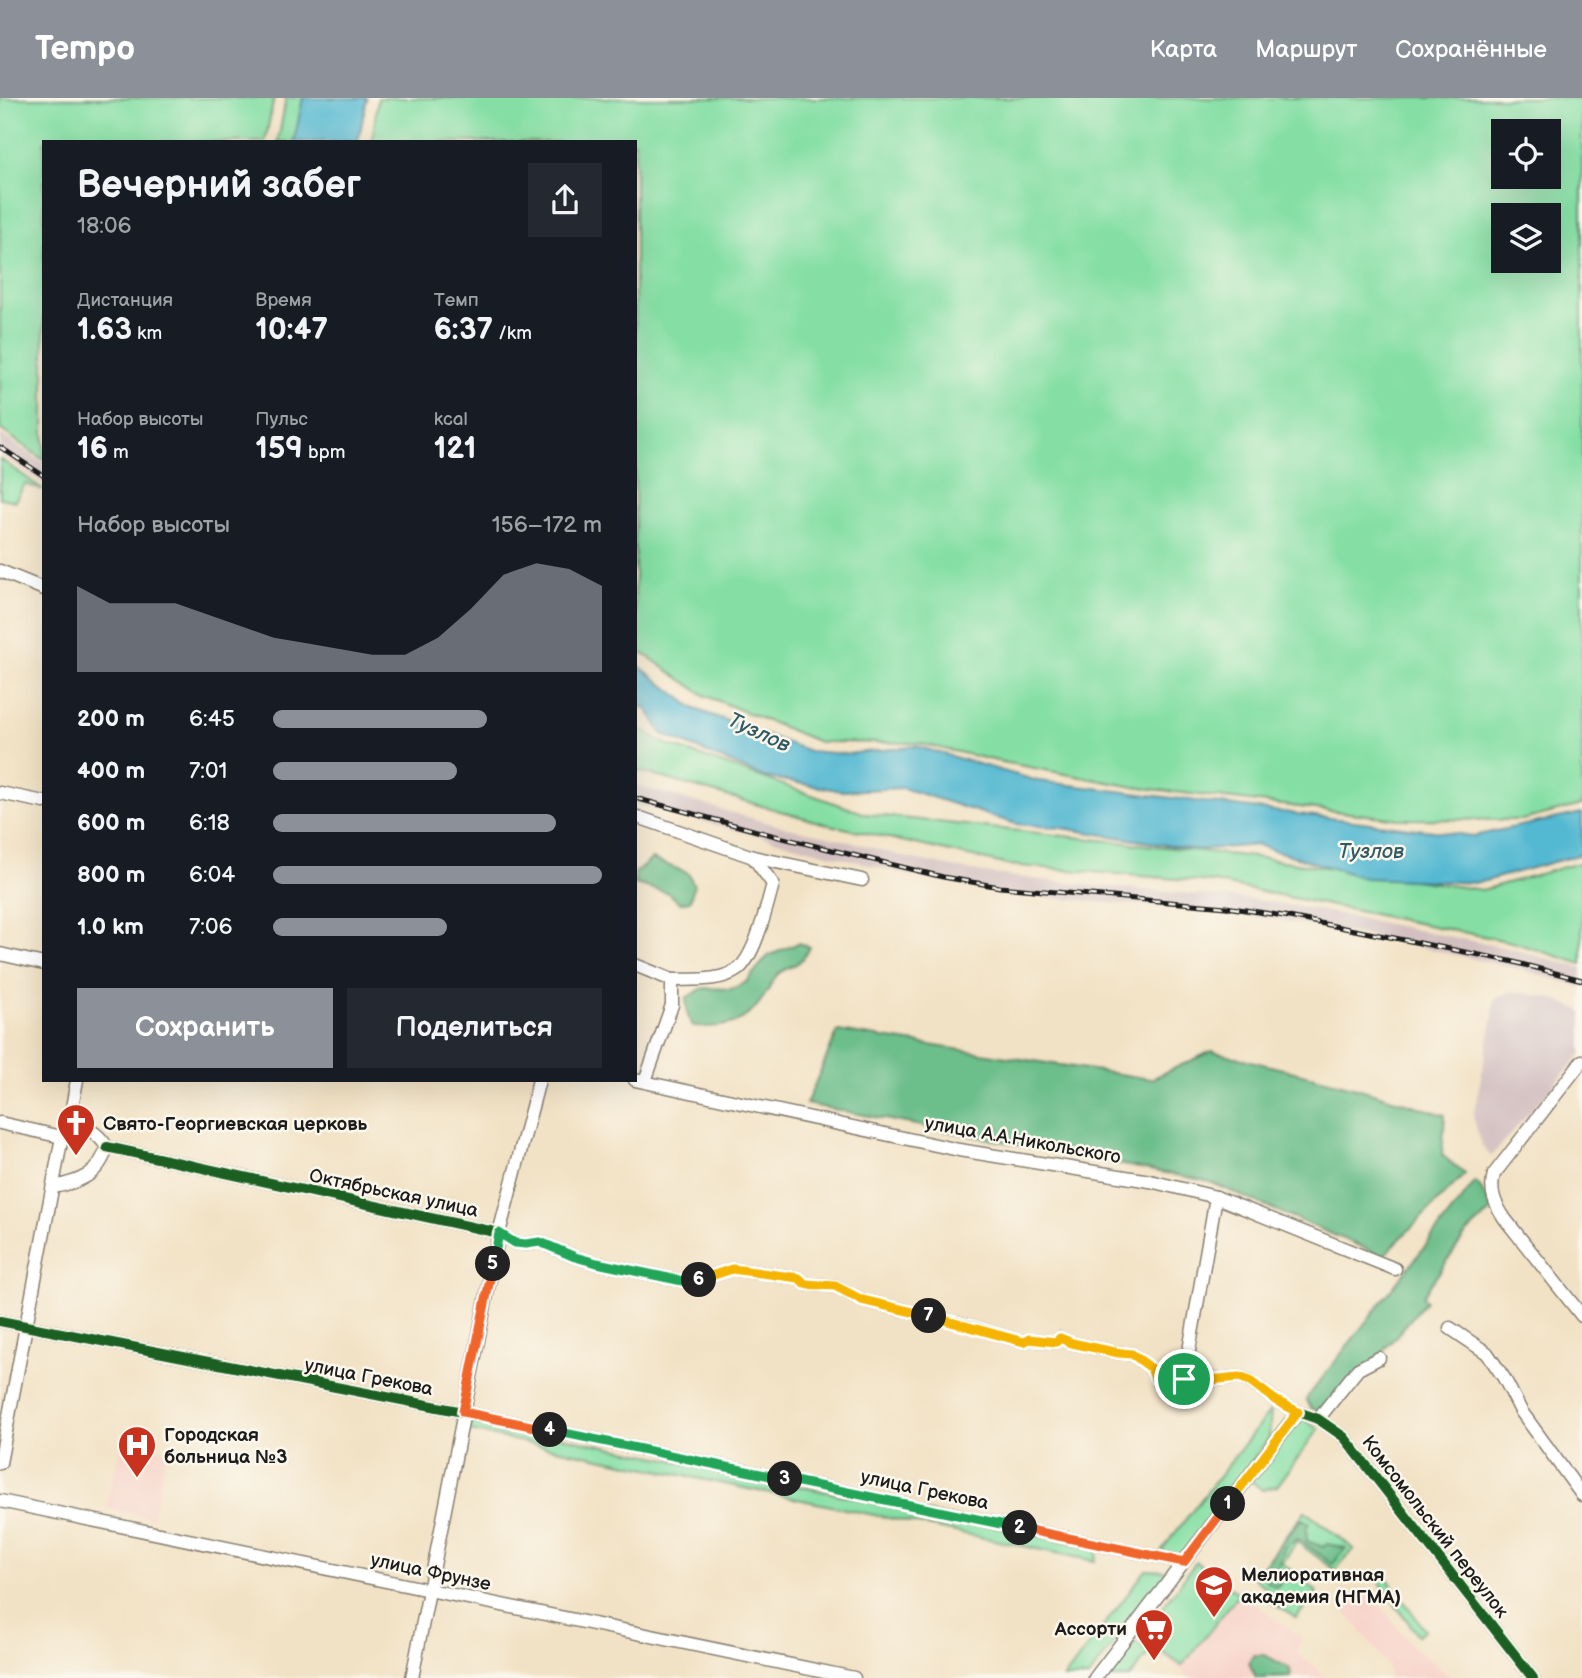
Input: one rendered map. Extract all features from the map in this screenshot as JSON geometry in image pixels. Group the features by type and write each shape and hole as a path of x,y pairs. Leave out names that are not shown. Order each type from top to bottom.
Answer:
{"street":[{"path":"0,571 42,588"},
{"path":"0,793 42,802"},
{"path":"637,817 753,857 862,880"},
{"path":"637,966 672,980 712,979 738,970 746,961 765,914 773,884 753,857"},
{"path":"0,954 42,964"},
{"path":"640,1080 672,1005 672,980"},
{"path":"1581,1062 1500,1164 1490,1188 1505,1219 1582,1316"},
{"name":"улица А.А.Никольского","path":"640,1080 960,1150 1150,1181 1216,1197 1395,1269"},
{"path":"0,1463 62,1137 69,1124 77,1082"},
{"path":"412,1678 499,1233 538,1082"},
{"path":"0,1124 62,1137"},
{"path":"53,1187 75,1182 96,1169 103,1162 107,1147 100,1135 92,1130 69,1124"},
{"name":"Октябрьская улица","path":"107,1147 499,1233 515,1243 540,1242 597,1263 692,1283 732,1269 799,1278 805,1284 835,1286 862,1300 971,1326 1024,1342 1029,1339 1056,1342 1060,1338 1072,1343 1132,1354 1151,1368 1155,1378 1166,1381 1239,1377 1250,1381 1275,1400 1298,1412"},
{"path":"1184,1379 1216,1197"},
{"name":"улица Грекова","path":"0,1321 463,1412 1184,1562"},
{"path":"1450,1328 1487,1353 1521,1411 1582,1495"},
{"path":"1318,1419 1358,1369 1379,1358"},
{"path":"1095,1678 1298,1412"},
{"name":"Комсомольский переулок","path":"1298,1412 1318,1419 1344,1437 1532,1678"},
{"name":"улица Фрунзе","path":"0,1501 854,1678"}],"shaded area":[{"path":"0,434 42,463 42,482 0,454"},
{"path":"637,786 772,824 908,858 983,873 1250,899 1324,911 1511,949 1582,968 1582,987 1520,969 1359,934 1265,918 1041,897 909,875 637,805"},
{"path":"1511,991 1550,998 1582,1011 1582,1053 1491,1156 1482,1146 1473,1117 1494,1000"},
{"name":"Городская больница №3","path":"122,1440 167,1450 152,1518 106,1508"},
{"name":"Мелиоративная академия (НГМА)","path":"1196,1560 1302,1638 1296,1652 1327,1678 1191,1678 1138,1638"},
{"name":"Мелиоративная академия (НГМА)","path":"1365,1587 1411,1645 1452,1678 1387,1678 1387,1664 1341,1606"}],"green space":[{"path":"0,98 274,98 265,140 42,140 42,459 0,429"},
{"path":"286,98 303,98 294,140 278,140"},
{"path":"378,98 1582,98 1582,805 1522,820 1399,819 1134,787 918,743 819,742 704,695 637,651 637,140 372,140"},
{"path":"0,459 42,489 25,484 15,501 0,498"},
{"path":"637,727 666,744 866,814 1262,858 1482,890 1582,862 1582,964 1512,942 1213,882 1009,865 826,824 637,771"},
{"path":"652,859 688,873 694,885 690,901 680,903 668,893 637,885 637,871"},
{"path":"798,943 810,947 799,962 774,978 760,1003 744,1018 727,1025 693,1026 688,1017 686,998 703,988 731,989 745,983 768,956"},
{"path":"838,1031 1151,1079 1212,1051 1357,1088 1445,1115 1442,1155 1465,1174 1383,1256 1207,1181 806,1104"},
{"path":"1475,1182 1493,1209 1466,1234 1422,1297 1426,1301 1380,1355 1320,1412 1311,1408 1306,1399"},
{"path":"1271,1410 1269,1438 1180,1557 1161,1551"},
{"path":"1297,1415 1319,1429 1277,1486 1262,1490 1249,1479"},
{"path":"474,1419 1098,1548 1095,1561 465,1430 467,1422"},
{"path":"1305,1511 1354,1549 1335,1570 1297,1542 1282,1563 1317,1592 1296,1618 1262,1597 1267,1589 1254,1578"},
{"path":"1301,1519 1309,1523 1306,1529 1307,1541 1323,1547 1327,1544 1346,1548 1333,1564 1298,1539 1285,1547 1279,1565 1280,1584 1276,1587 1267,1582 1262,1573 1263,1567"},
{"path":"1196,1562 1239,1594 1182,1666 1141,1637"},
{"path":"1146,1570 1169,1571 1088,1678 1064,1678"},
{"path":"1384,1574 1425,1630 1418,1635 1377,1580"},
{"path":"1135,1642 1150,1652 1129,1678 1106,1678"},
{"path":"1254,1655 1265,1655 1290,1669 1291,1677 1256,1678 1249,1663"}],"water":[{"path":"303,98 367,98 358,140 294,140"},
{"name":"Тузлов","path":"637,665 695,709 809,751 847,754 916,746 1038,781 1473,836 1582,813 1582,854 1478,883 1365,878 1257,845 1197,850 1061,828 1016,824 903,788 843,791 764,777 662,734 647,709 637,704"}],"railway":[{"path":"0,447 42,475"},
{"path":"637,799 943,877 1000,887 1226,907 1284,916 1510,961 1582,980"}],"cycle path":[{"path":"107,1147 499,1233 515,1243 540,1242 597,1263 692,1283 732,1269 799,1278 805,1284 835,1286 862,1300 971,1326 1024,1342 1056,1342 1060,1338 1071,1343 1132,1354 1151,1368 1155,1378 1165,1381 1239,1377 1250,1381 1275,1400 1318,1419 1344,1437 1533,1678"},
{"path":"0,1321 463,1412 1183,1562"}],"place":[{"name":"Свято-Георгиевская церковь","path":"76,1157"},
{"name":"Городская больница №3","path":"137,1479"},
{"name":"Мелиоративная академия (НГМА)","path":"1214,1619"},
{"name":"Ассорти","path":"1154,1662"}],"route":[{"path":"499,1233 515,1243 540,1242 597,1263 692,1283 732,1269 799,1278 805,1284 835,1286 862,1300 971,1326 1024,1342 1029,1339 1056,1342 1060,1338 1072,1343 1132,1354 1151,1368 1155,1378 1166,1381 1184,1379 1200,1381 1239,1377 1250,1381 1275,1400 1298,1412 1184,1562 463,1412 499,1233"}]}
